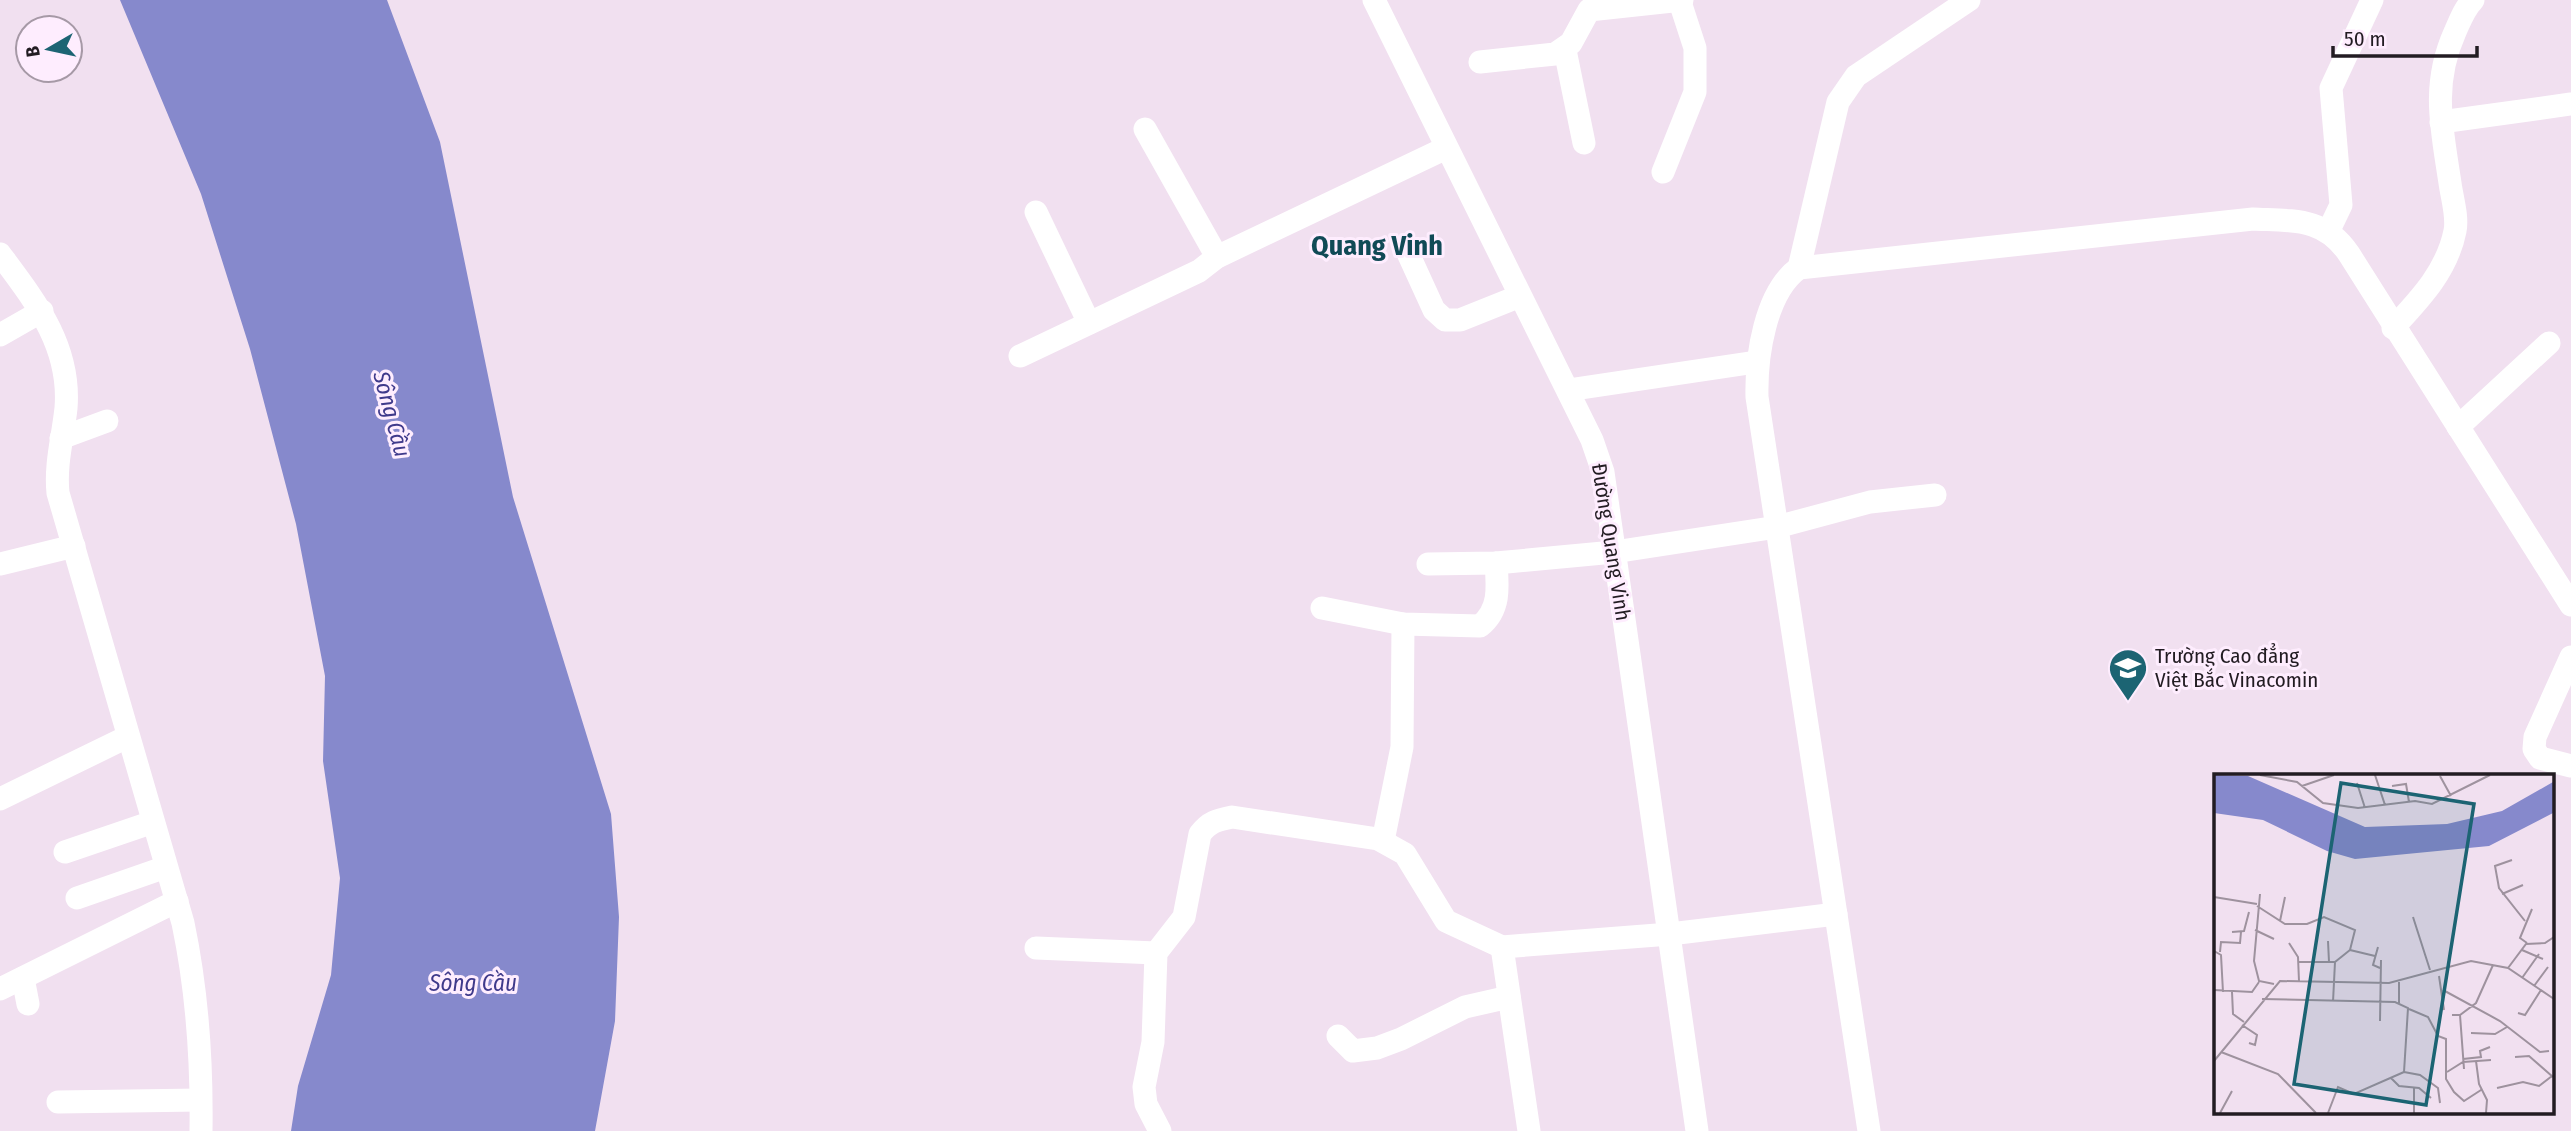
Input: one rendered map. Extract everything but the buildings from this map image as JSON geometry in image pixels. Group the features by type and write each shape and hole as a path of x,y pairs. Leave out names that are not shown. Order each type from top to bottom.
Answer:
{"street":[{"name":"Đường Quang Vinh","path":"1374,0 1592,439 1603,472 1697,1131"},
{"path":"1799,268 1838,102 1856,76 1969,0"},
{"path":"2329,230 2341,205 2331,88 2372,0"},
{"path":"2393,328 2429,290 2451,250 2456,227 2441,122 2440,79 2446,51 2473,0"},
{"path":"1480,62 1555,54 1565,50 1591,5 1681,1 1695,48 1695,92 1663,172"},
{"path":"1565,50 1584,143"},
{"path":"2441,122 2571,104"},
{"path":"1145,129 1217,257"},
{"path":"1020,356 1199,271 1217,257 1446,148"},
{"path":"1036,212 1089,323"},
{"path":"1868,1131 1757,397 1756,362 1777,292 1787,277 1799,268 2253,219 2300,222 2329,230 2349,254 2393,328 2568,592"},
{"path":"1407,251 1434,310 1445,320 1460,320 1520,296"},
{"path":"0,254 42,311 58,344 65,378 56,473 58,493 177,901 190,959 201,1131"},
{"path":"0,335 42,311"},
{"path":"2458,427 2549,344"},
{"path":"1568,390 1756,362"},
{"path":"61,438 107,421"},
{"path":"1428,564 1496,564 1614,552 1777,527 1870,502 1935,495"},
{"path":"0,564 74,546"},
{"path":"1322,608 1403,624 1480,626 1492,616 1498,592 1496,564"},
{"path":"1383,841 1402,747 1403,624"},
{"path":"2571,657 2535,737 2534,749 2540,758 2571,766"},
{"path":"0,799 127,737"},
{"path":"1160,1131 1146,1104 1144,1087 1153,1042 1156,953 1184,917 1200,834 1208,823 1232,817 1383,841 1405,854 1446,921 1502,947 1670,934 1836,914"},
{"path":"65,852 153,822"},
{"path":"76,898 166,867"},
{"path":"0,989 177,901"},
{"path":"1502,947 1529,1131"},
{"path":"1035,948 1156,953"},
{"path":"23,978 28,1004"},
{"path":"1338,1037 1353,1051 1377,1048 1401,1040 1465,1007 1509,997"},
{"path":"58,1102 200,1100"}],"water":[{"name":"Sông Cầu","path":"120,0 387,0 440,142 513,497 611,814 619,917 615,1021 595,1131 291,1131 298,1086 331,975 340,878 323,761 325,676 296,524 250,349 201,194"}],"place":[{"name":"Trường Cao đẳng Việt Bắc Vinacomin","path":"2128,702"}],"district":[{"name":"Quang Vinh","path":"1377,245"}]}
